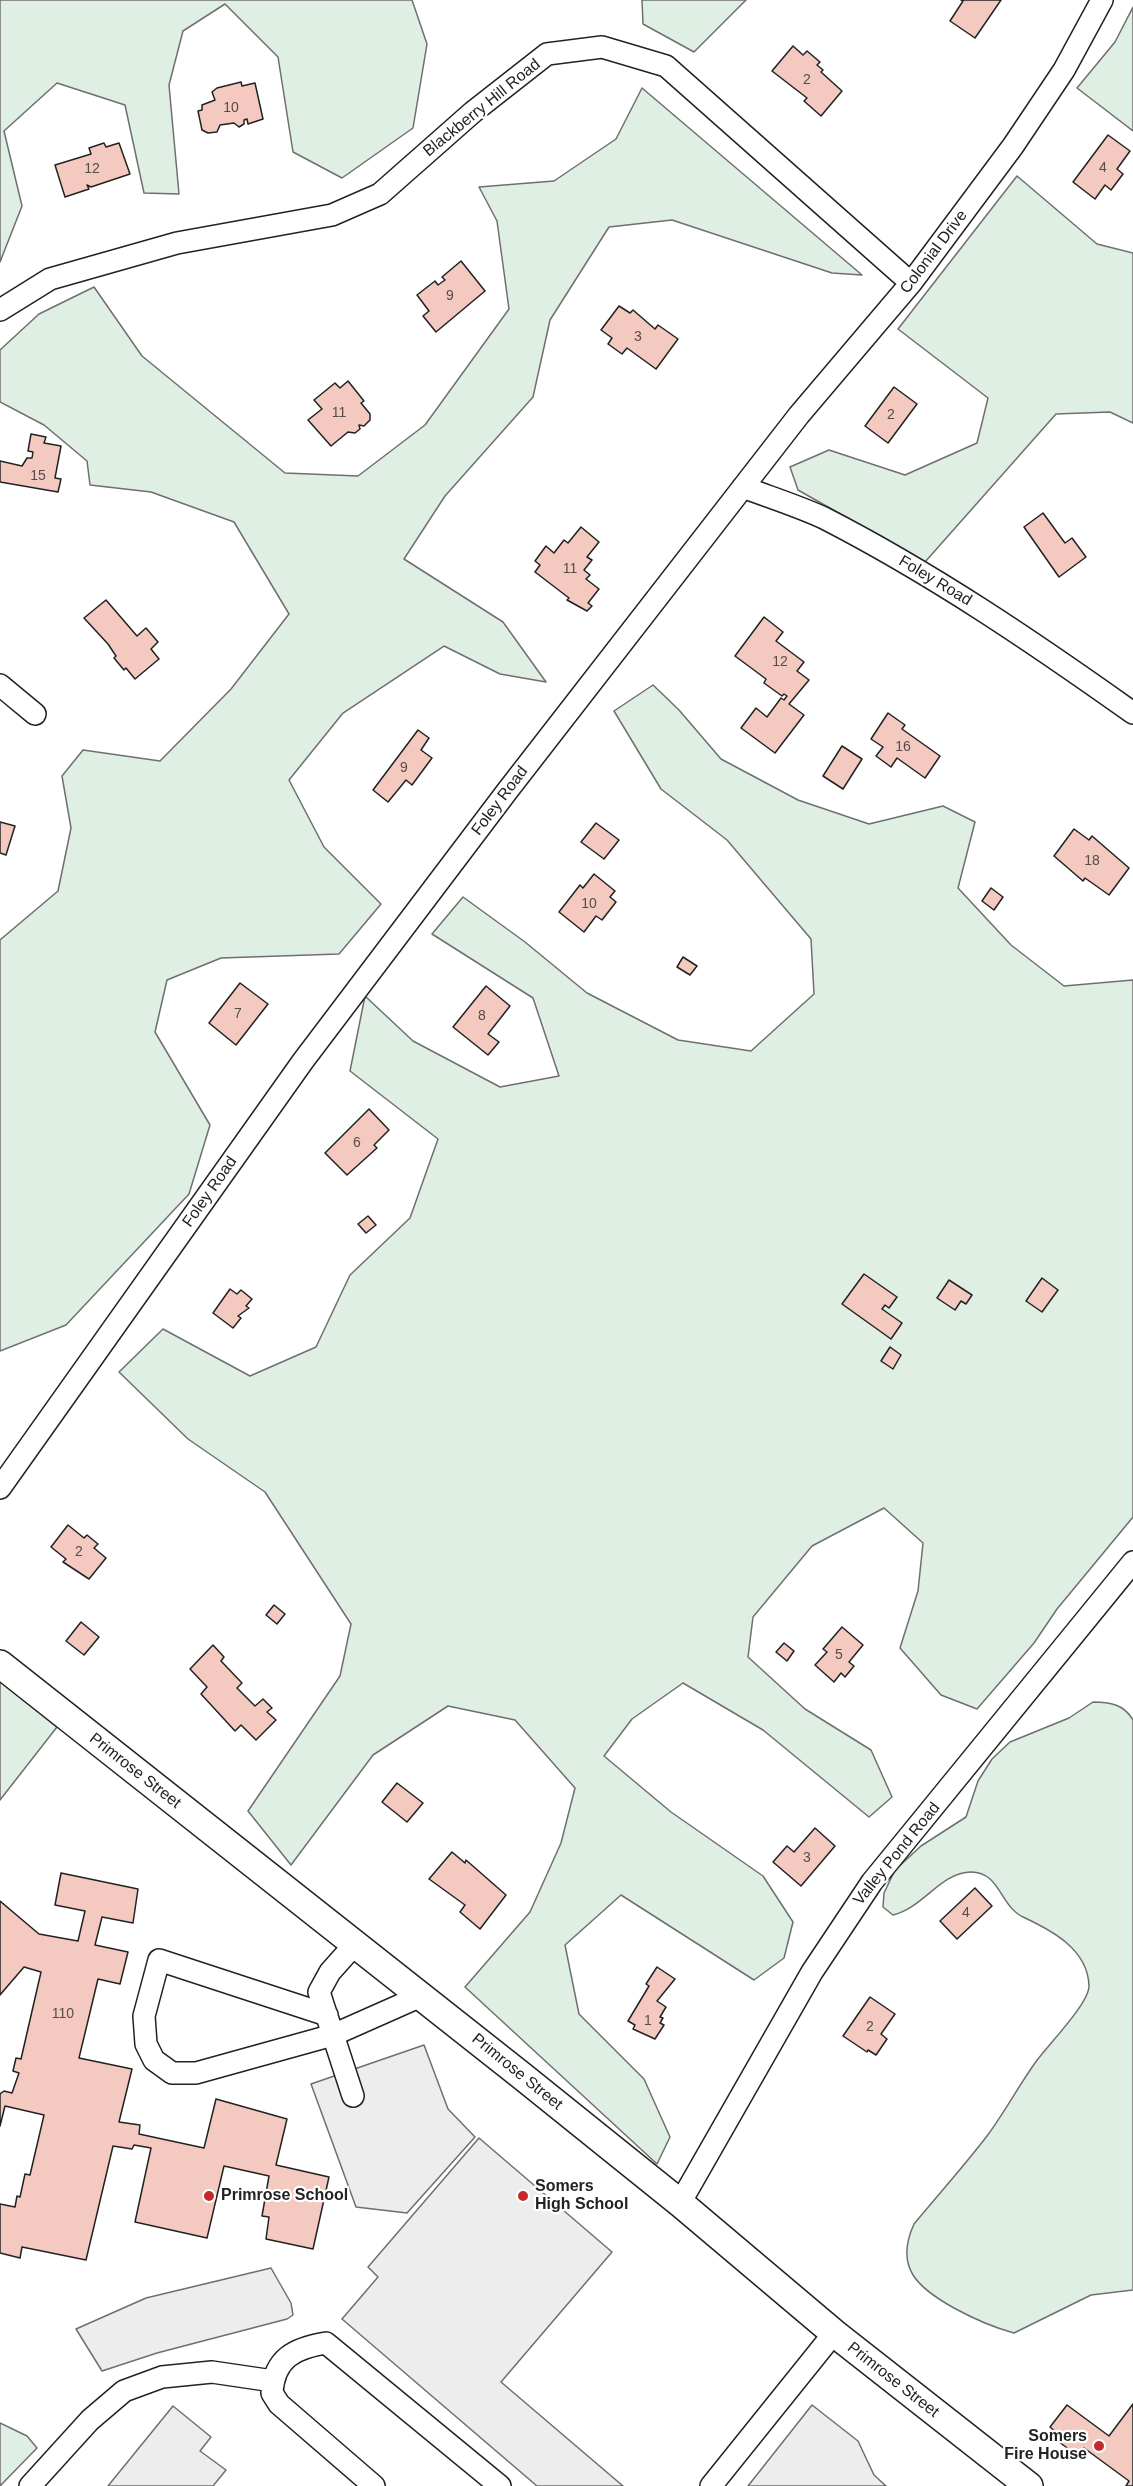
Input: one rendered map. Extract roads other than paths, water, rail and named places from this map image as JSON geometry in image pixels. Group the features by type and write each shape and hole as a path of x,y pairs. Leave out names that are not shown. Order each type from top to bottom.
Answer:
{"main road":[{"name":"Primrose Street","path":"0,1664 421,1996 680,2203 834,2333 1029,2486"}],"street":[{"name":"Colonial Drive","path":"742,487 911,283 1013,146 1064,70 1102,0"},
{"name":"Blackberry Hill Road","path":"0,310 50,279 177,243 332,215 380,194 473,112 547,54 602,47 666,66 911,283"},
{"name":"Foley Road","path":"0,1488 303,1061 742,487 822,517 935,579 1041,647 1133,713"},
{"path":"0,685 35,714"},
{"name":"Valley Pond Road","path":"680,2203 812,1972 872,1882 1133,1562"},
{"path":"353,2096 319,1992 330,1972 355,1944"},
{"path":"327,2015 159,1960 144,2016 146,2044 154,2060 164,2069 172,2073 196,2073 333,2035 421,1996"},
{"path":"711,2486 834,2333"},
{"path":"374,2486 279,2404 272,2392 278,2368 301,2347 326,2343 501,2486"},
{"path":"30,2486 90,2420 124,2391 162,2377 212,2372 273,2381"}],"place":[{"name":"Primrose School","path":"209,2196"},
{"name":"Somers High School","path":"523,2196"},
{"name":"Somers Fire House","path":"1099,2446"}]}
